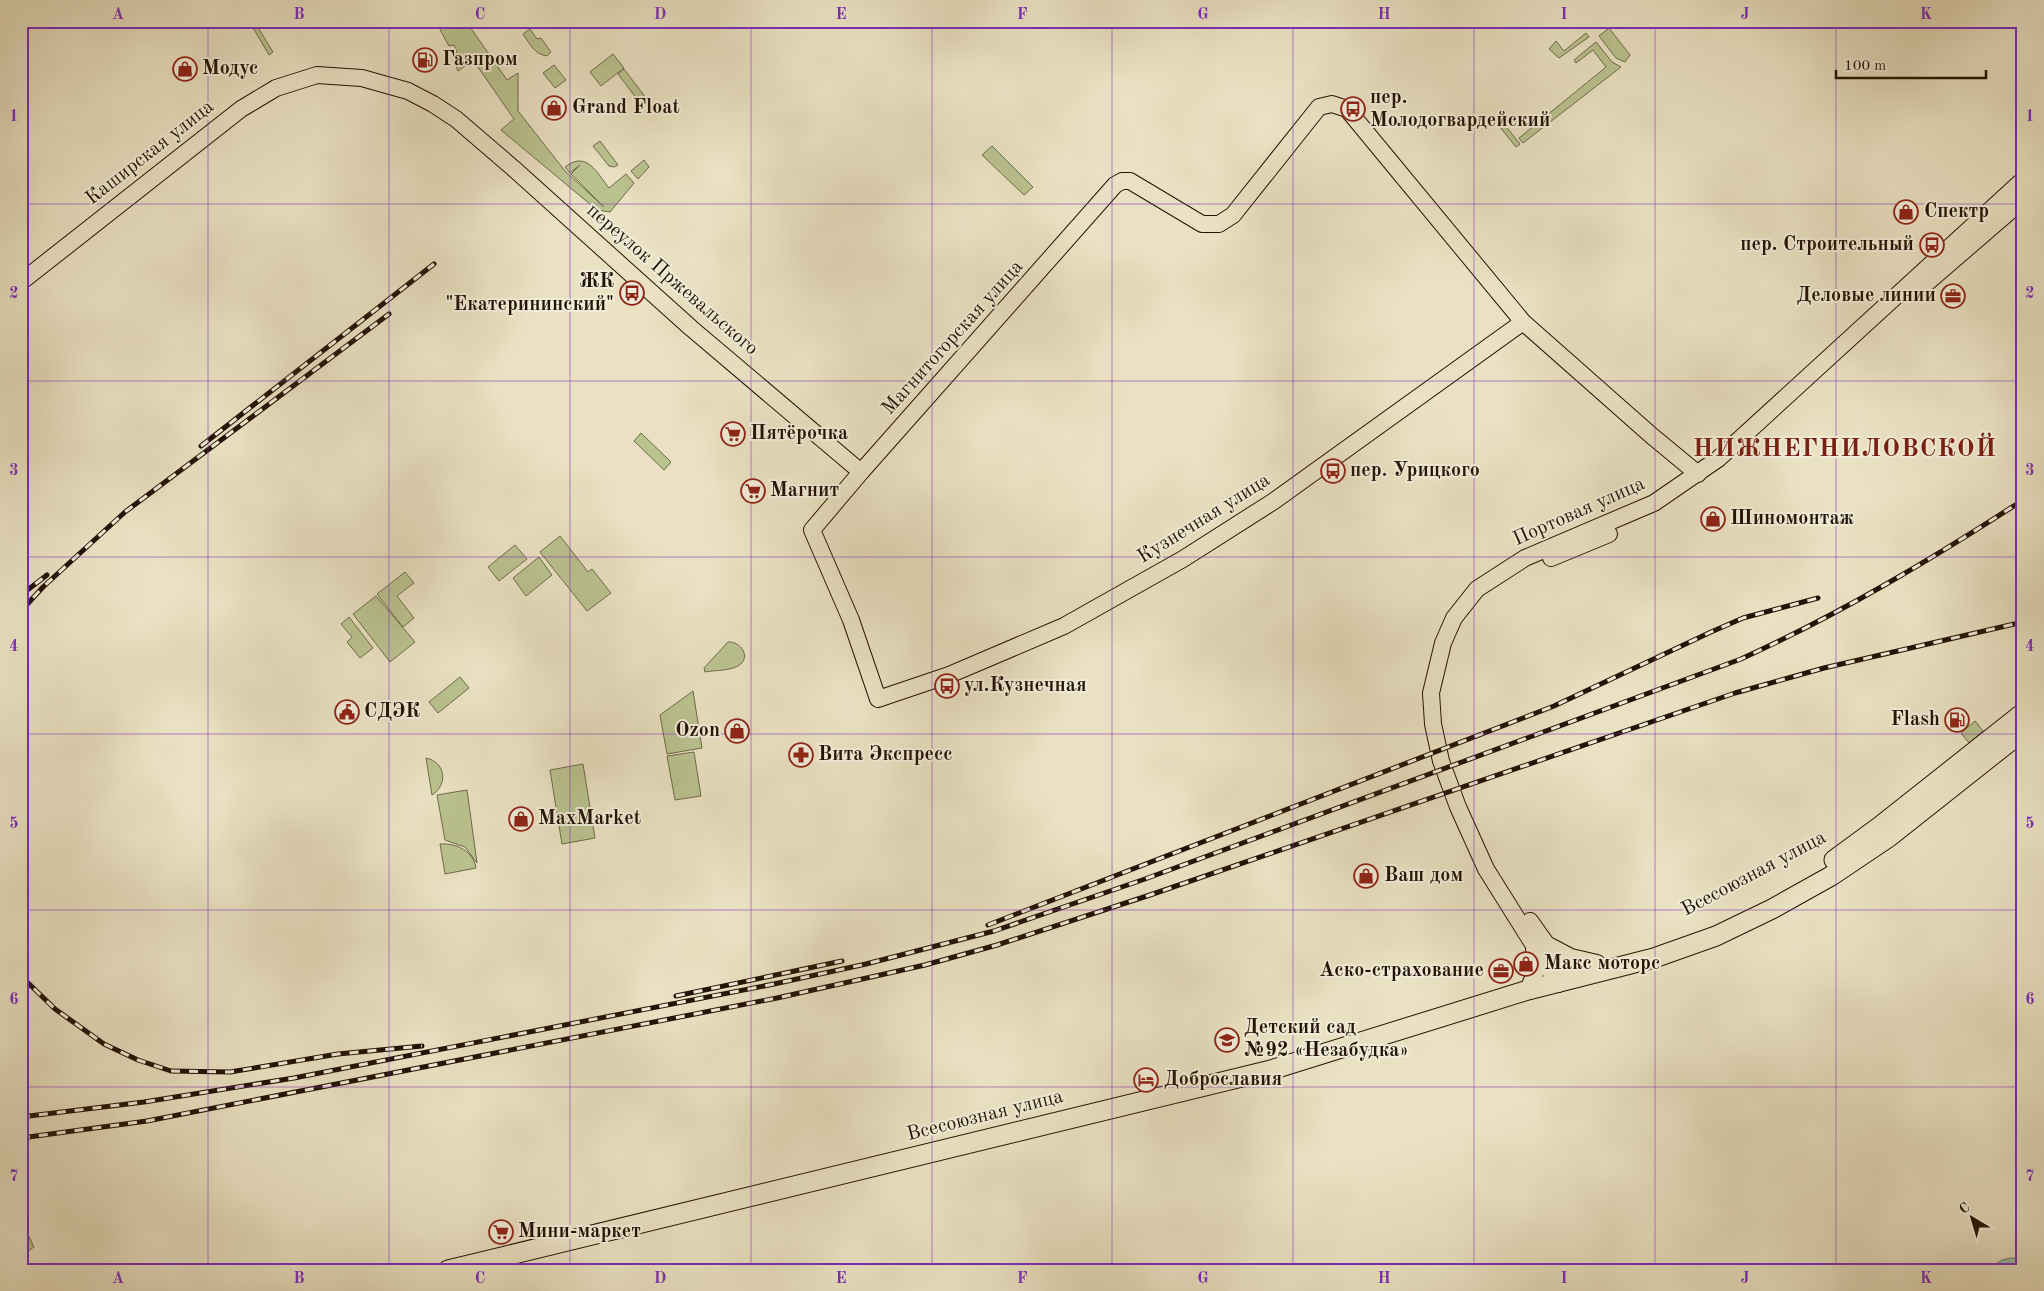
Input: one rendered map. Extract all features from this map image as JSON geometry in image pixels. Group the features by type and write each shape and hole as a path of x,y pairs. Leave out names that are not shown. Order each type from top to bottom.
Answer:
{"highway":[{"name":"Всесоюзная улица","path":"448,1270 1271,1070 1528,990 1597,963 1681,938 1724,920 1825,867 1879,827 2023,713"},
{"name":"Всесоюзная улица","path":"1562,978 1654,958 1716,936 1772,910 1872,850 2023,731"}],"main road":[{"name":"Каширская улица","path":"21,282 240,109 276,88 317,76 362,78 408,92 433,104 456,119"},
{"name":"Магнитогорская улица","path":"812,530 1115,185 1122,181 1130,181 1202,224 1219,224 1233,215 1319,107 1332,104 1347,109 1523,322"},
{"name":"переулок Пржевальского","path":"456,119 691,328 861,472"},
{"name":"Портовая улица","path":"1562,978 1486,869 1458,807 1441,761 1433,724 1431,693 1443,643 1454,618 1477,589 1525,558 1654,503 1698,474 1718,458 2023,180"},
{"name":"Портовая улица","path":"1538,944 1464,804 1450,758 1442,694 1446,668 1463,623 1485,596 1530,567 1658,512 1690,493 1723,466 1876,327 2023,200"},
{"path":"1523,322 1644,430 1698,474"},
{"name":"Кузнечная улица","path":"812,530 851,620 878,699 949,675 1064,626 1183,559 1274,501 1523,322"},
{"path":"1528,990 1538,968 1538,944 1571,957 1597,963"}],"shaded area":[{"path":"249,21 254,21 273,52 269,55"},
{"path":"463,21 467,28 470,27 507,80 518,73 518,111 565,171 604,207 571,174 580,165 570,173 565,167 573,162 585,162 596,170 609,188 626,174 634,183 610,212 597,210 501,130 514,119 473,60 458,71 454,61 459,58 454,45 449,46 436,22"},
{"path":"1609,28 1630,55 1625,62 1616,58 1599,36"},
{"path":"530,29 537,39 541,38 551,52 547,56 536,51 523,34"},
{"path":"1586,33 1589,37 1559,58 1549,49 1556,41 1564,51"},
{"path":"1596,42 1612,62 1621,67 1523,143 1519,138 1606,67 1593,50 1576,63 1574,60"},
{"path":"613,54 624,68 601,86 590,72"},
{"path":"554,65 566,80 555,88 543,73"},
{"path":"624,69 646,98 640,103 618,74"},
{"path":"1499,118 1520,144 1516,147 1495,121"},
{"path":"600,141 618,165 614,167 609,166 593,146"},
{"path":"992,146 1033,187 1024,195 982,155"},
{"path":"644,160 649,167 638,179 631,171"},
{"path":"641,433 671,462 664,470 634,441"},
{"path":"560,536 588,572 592,569 611,593 587,611 540,552"},
{"path":"515,545 527,559 499,581 488,567"},
{"path":"539,557 552,575 526,596 513,578"},
{"path":"405,572 414,583 397,596 414,618 403,627 377,594"},
{"path":"376,596 415,642 390,662 353,614"},
{"path":"349,617 373,648 360,658 347,642 352,637 341,624"},
{"path":"728,642 733,642 741,647 744,655 742,663 730,669 705,672 704,668"},
{"path":"460,677 469,688 438,713 429,702"},
{"path":"693,691 702,748 667,754 660,715"},
{"path":"1975,721 1983,731 1969,743 1961,733"},
{"path":"694,752 701,796 675,800 667,756"},
{"path":"426,758 432,760 441,769 443,780 432,795"},
{"path":"583,764 595,838 562,844 550,770"},
{"path":"467,790 477,863 465,847 445,840 437,795"},
{"path":"440,844 452,845 463,849 472,857 476,868 445,874"},
{"path":"21,1220 34,1247 21,1256"},
{"path":"2023,1258 2023,1270 1986,1270 2002,1260"}],"railway":[{"path":"201,446 434,264"},
{"path":"21,611 43,587 125,512 389,314"},
{"path":"21,1117 144,1102 294,1078 774,984 866,964 994,931 1145,879 1741,659 1778,642 1885,585 2023,500"},
{"path":"21,595 47,575"},
{"path":"988,925 1554,706 1743,618 1818,598"},
{"path":"21,1138 147,1121 777,998 925,965 997,945 1150,895 1735,693 1824,668 2023,622"},
{"path":"676,996 842,961"},
{"path":"21,976 55,1009 104,1044 138,1060 171,1071 230,1072 338,1054 422,1046"}],"place":[{"name":"Газпром","path":"425,60"},
{"name":"Модус","path":"185,69"},
{"name":"Grand Float","path":"554,108"},
{"name":"пер. Молодогвардейский","path":"1353,109"},
{"name":"Спектр","path":"1906,212"},
{"name":"пер. Строительный","path":"1932,245"},
{"name":"ЖК \"Екатерининский\"","path":"632,293"},
{"name":"Деловые линии","path":"1953,296"},
{"name":"Пятёрочка","path":"733,434"},
{"name":"пер. Урицкого","path":"1333,471"},
{"name":"Магнит","path":"753,491"},
{"name":"Шиномонтаж","path":"1713,519"},
{"name":"ул.Кузнечная","path":"947,686"},
{"name":"СДЭК","path":"347,712"},
{"name":"Flash","path":"1957,720"},
{"name":"Ozon","path":"737,731"},
{"name":"Вита Экспресс","path":"801,755"},
{"name":"MaxMarket","path":"521,819"},
{"name":"Ваш дом","path":"1366,876"},
{"name":"Макс моторс","path":"1526,964"},
{"name":"Аско-страхование","path":"1501,971"},
{"name":"Детский сад №92 «Незабудка»","path":"1227,1040"},
{"name":"Доброславия","path":"1146,1080"},
{"name":"Мини-маркет","path":"501,1232"}],"district":[{"name":"НИЖНЕГНИЛОВСКОЙ","path":"1845,449"}]}
